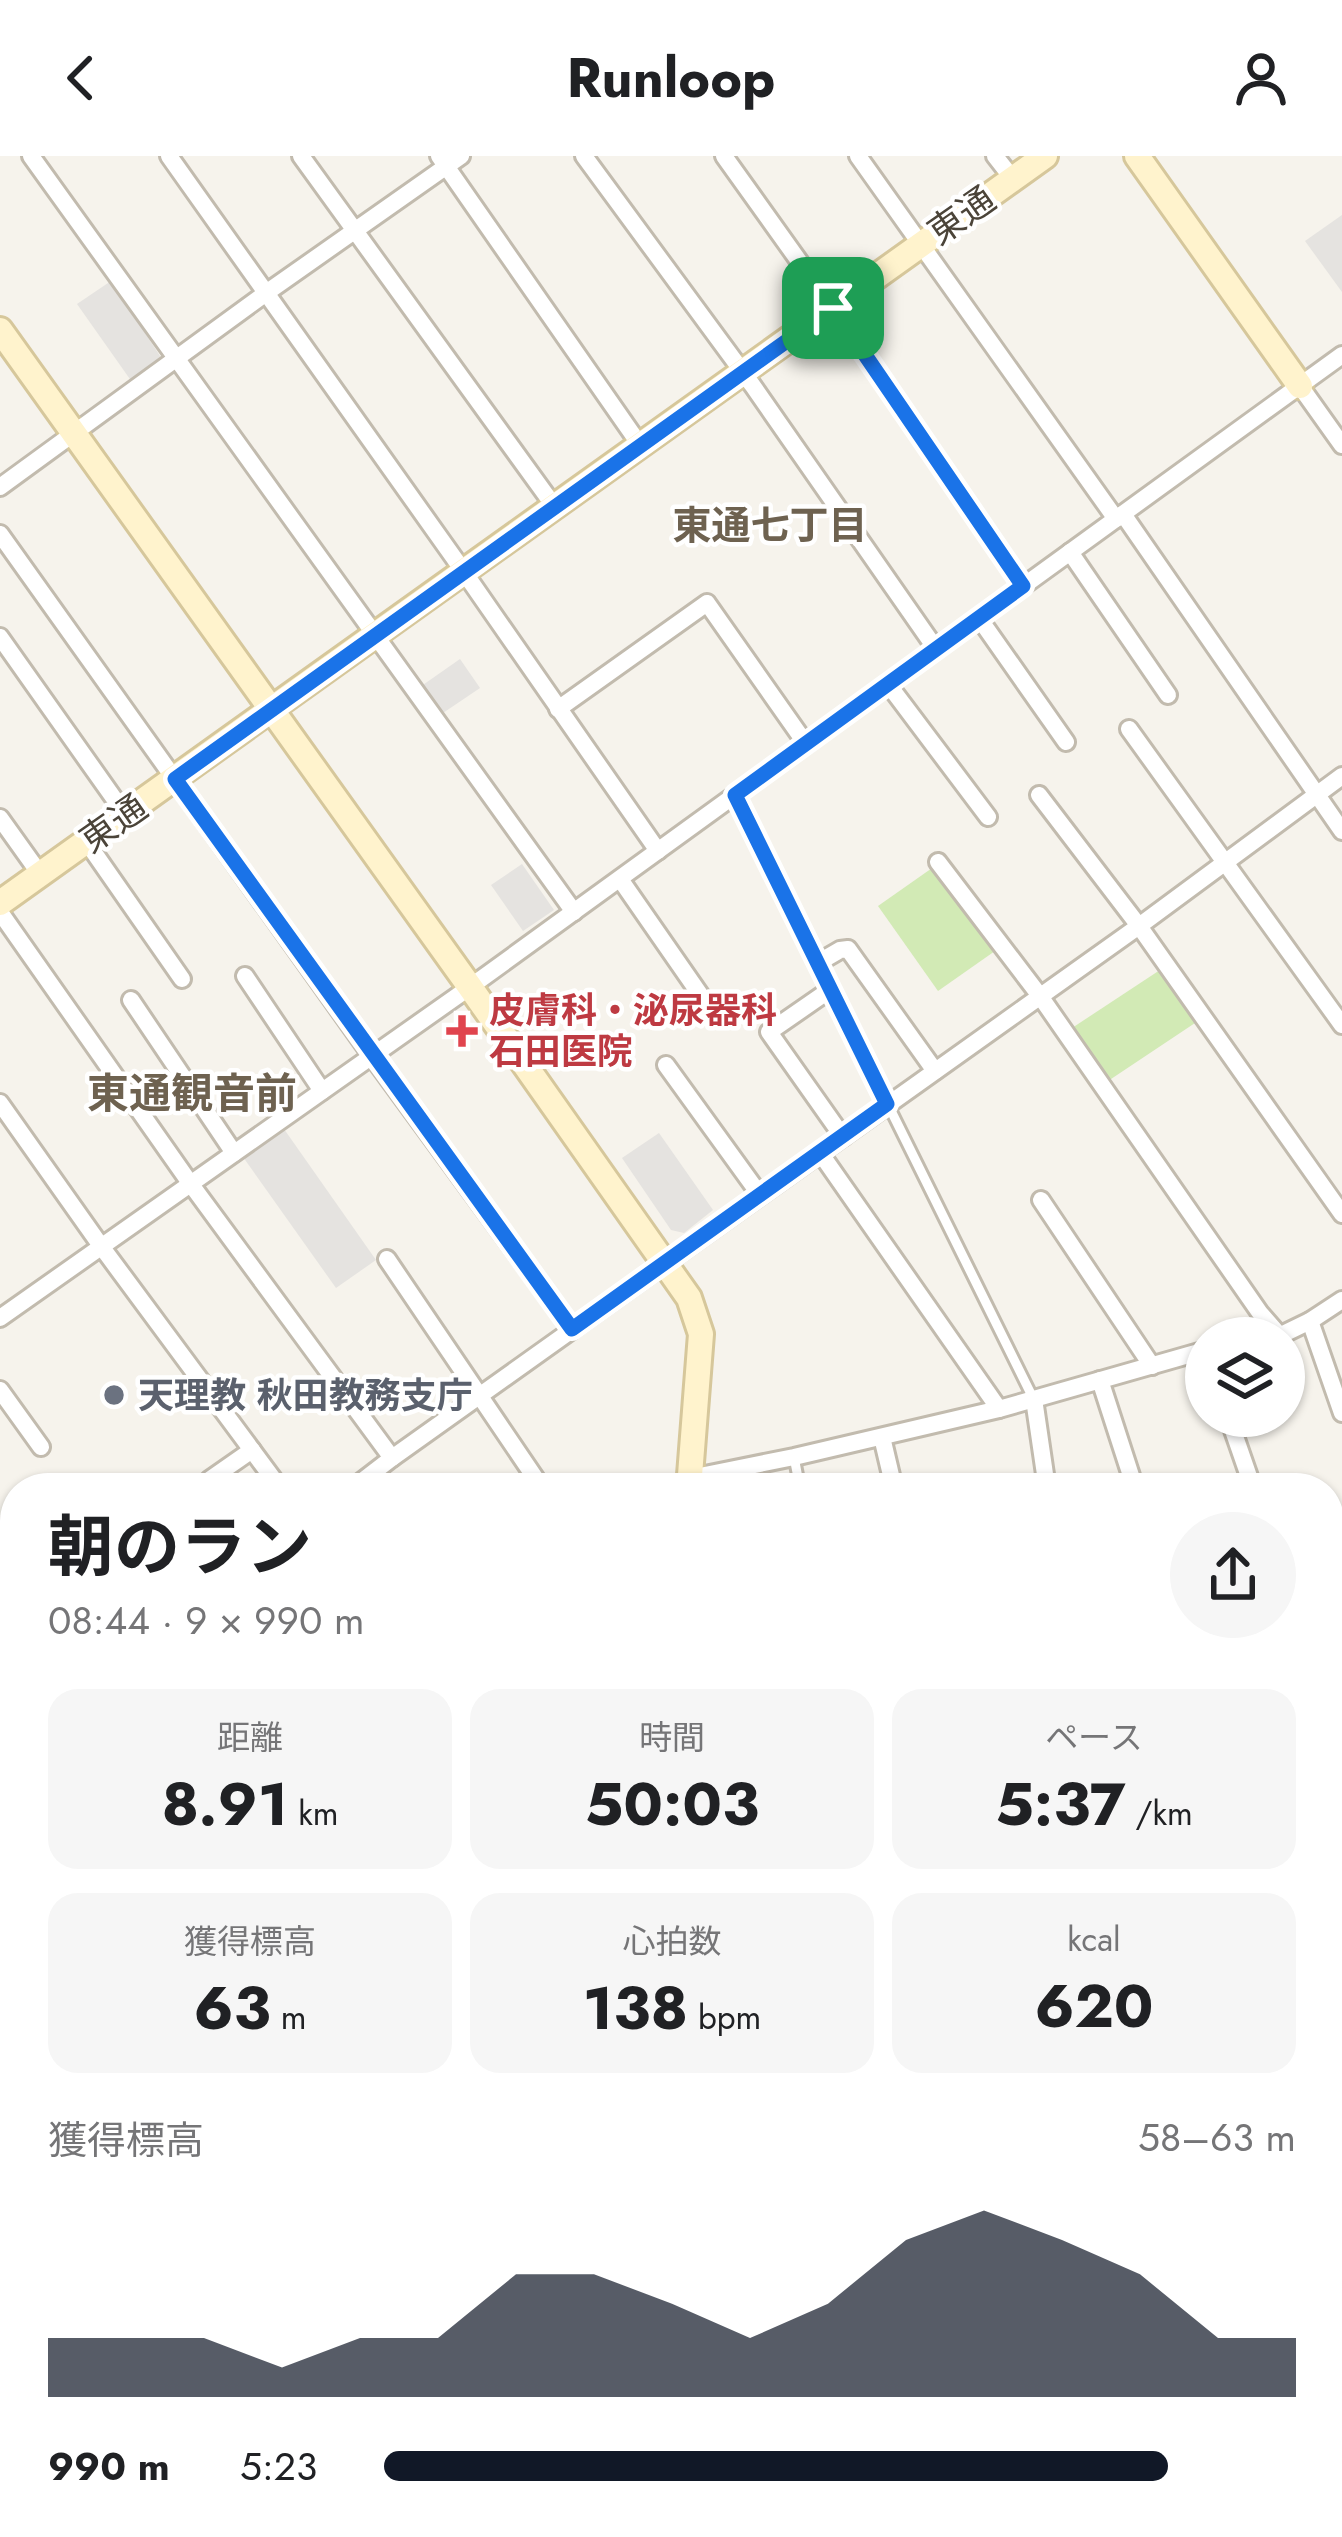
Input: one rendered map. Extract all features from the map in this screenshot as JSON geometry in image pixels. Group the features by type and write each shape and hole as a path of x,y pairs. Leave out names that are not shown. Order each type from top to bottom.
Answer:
{"street":[{"path":"31,156 574,912"},
{"path":"169,156 658,851"},
{"path":"301,156 554,506"},
{"path":"584,156 743,372 936,649"},
{"path":"724,156 1023,586"},
{"path":"858,156 1342,831"},
{"path":"995,156 1013,179"},
{"name":"東通","path":"0,908 269,709 1045,156"},
{"path":"1137,156 1342,445"},
{"path":"0,487 449,159 640,446"},
{"path":"0,330 689,1298 700,1334 691,1473"},
{"path":"0,1318 470,987 1342,355"},
{"path":"0,534 572,1329"},
{"path":"1070,552 1168,695"},
{"path":"558,709 707,603 806,744"},
{"path":"979,619 1066,742"},
{"path":"0,638 125,814"},
{"path":"888,684 988,817"},
{"path":"1129,729 1342,1025"},
{"path":"372,1473 1342,776"},
{"path":"1039,795 1139,926 1342,1214"},
{"path":"0,818 40,874"},
{"path":"86,841 182,979"},
{"path":"938,862 1040,996 1263,1317"},
{"path":"620,879 715,1016"},
{"path":"0,908 190,1184 392,1458"},
{"path":"828,957 848,949 935,1071"},
{"path":"245,976 322,1091"},
{"path":"830,988 770,1032 843,1137"},
{"path":"131,1000 234,1153"},
{"path":"666,1065 760,1195"},
{"path":"0,1102 269,1473"},
{"path":"821,1154 999,1409"},
{"path":"1041,1200 1152,1366"},
{"path":"388,1258 532,1473"},
{"path":"1305,1324 1342,1300"},
{"path":"1310,1321 1342,1413"},
{"path":"730,1473 999,1409 1185,1357"},
{"path":"1100,1381 1130,1473"},
{"path":"0,1390 41,1447"},
{"path":"1034,1400 1045,1473"},
{"path":"882,1437 890,1473"},
{"path":"1235,1437 1248,1473"},
{"path":"219,1473 252,1450"}],"lane":[{"path":"735,795 1034,1400"},
{"path":"794,1457 797,1473"}],"green space":[{"path":"935,866 995,951 938,991 878,906"},
{"path":"1160,970 1195,1023 1108,1081 1072,1028"}],"shaded area":[{"path":"1342,215 1342,292 1305,241"},
{"path":"111,281 162,359 132,382 77,304"},
{"path":"460,659 480,688 440,715 420,687"},
{"path":"522,864 554,910 523,931 491,885"},
{"path":"284,1129 376,1260 336,1288 243,1157"},
{"path":"659,1133 713,1210 684,1233 671,1230 622,1158"}],"place":[{"name":"皮膚科・泌尿器科 石田医院","path":"462,1031"},
{"name":"天理教 秋田教務支庁","path":"114,1395"}],"district":[{"name":"東通七丁目","path":"770,525"},
{"name":"東通観音前","path":"192,1093"}],"route":[{"path":"833,308 1023,586 735,795 887,1104 572,1329 175,779 833,308"}]}
